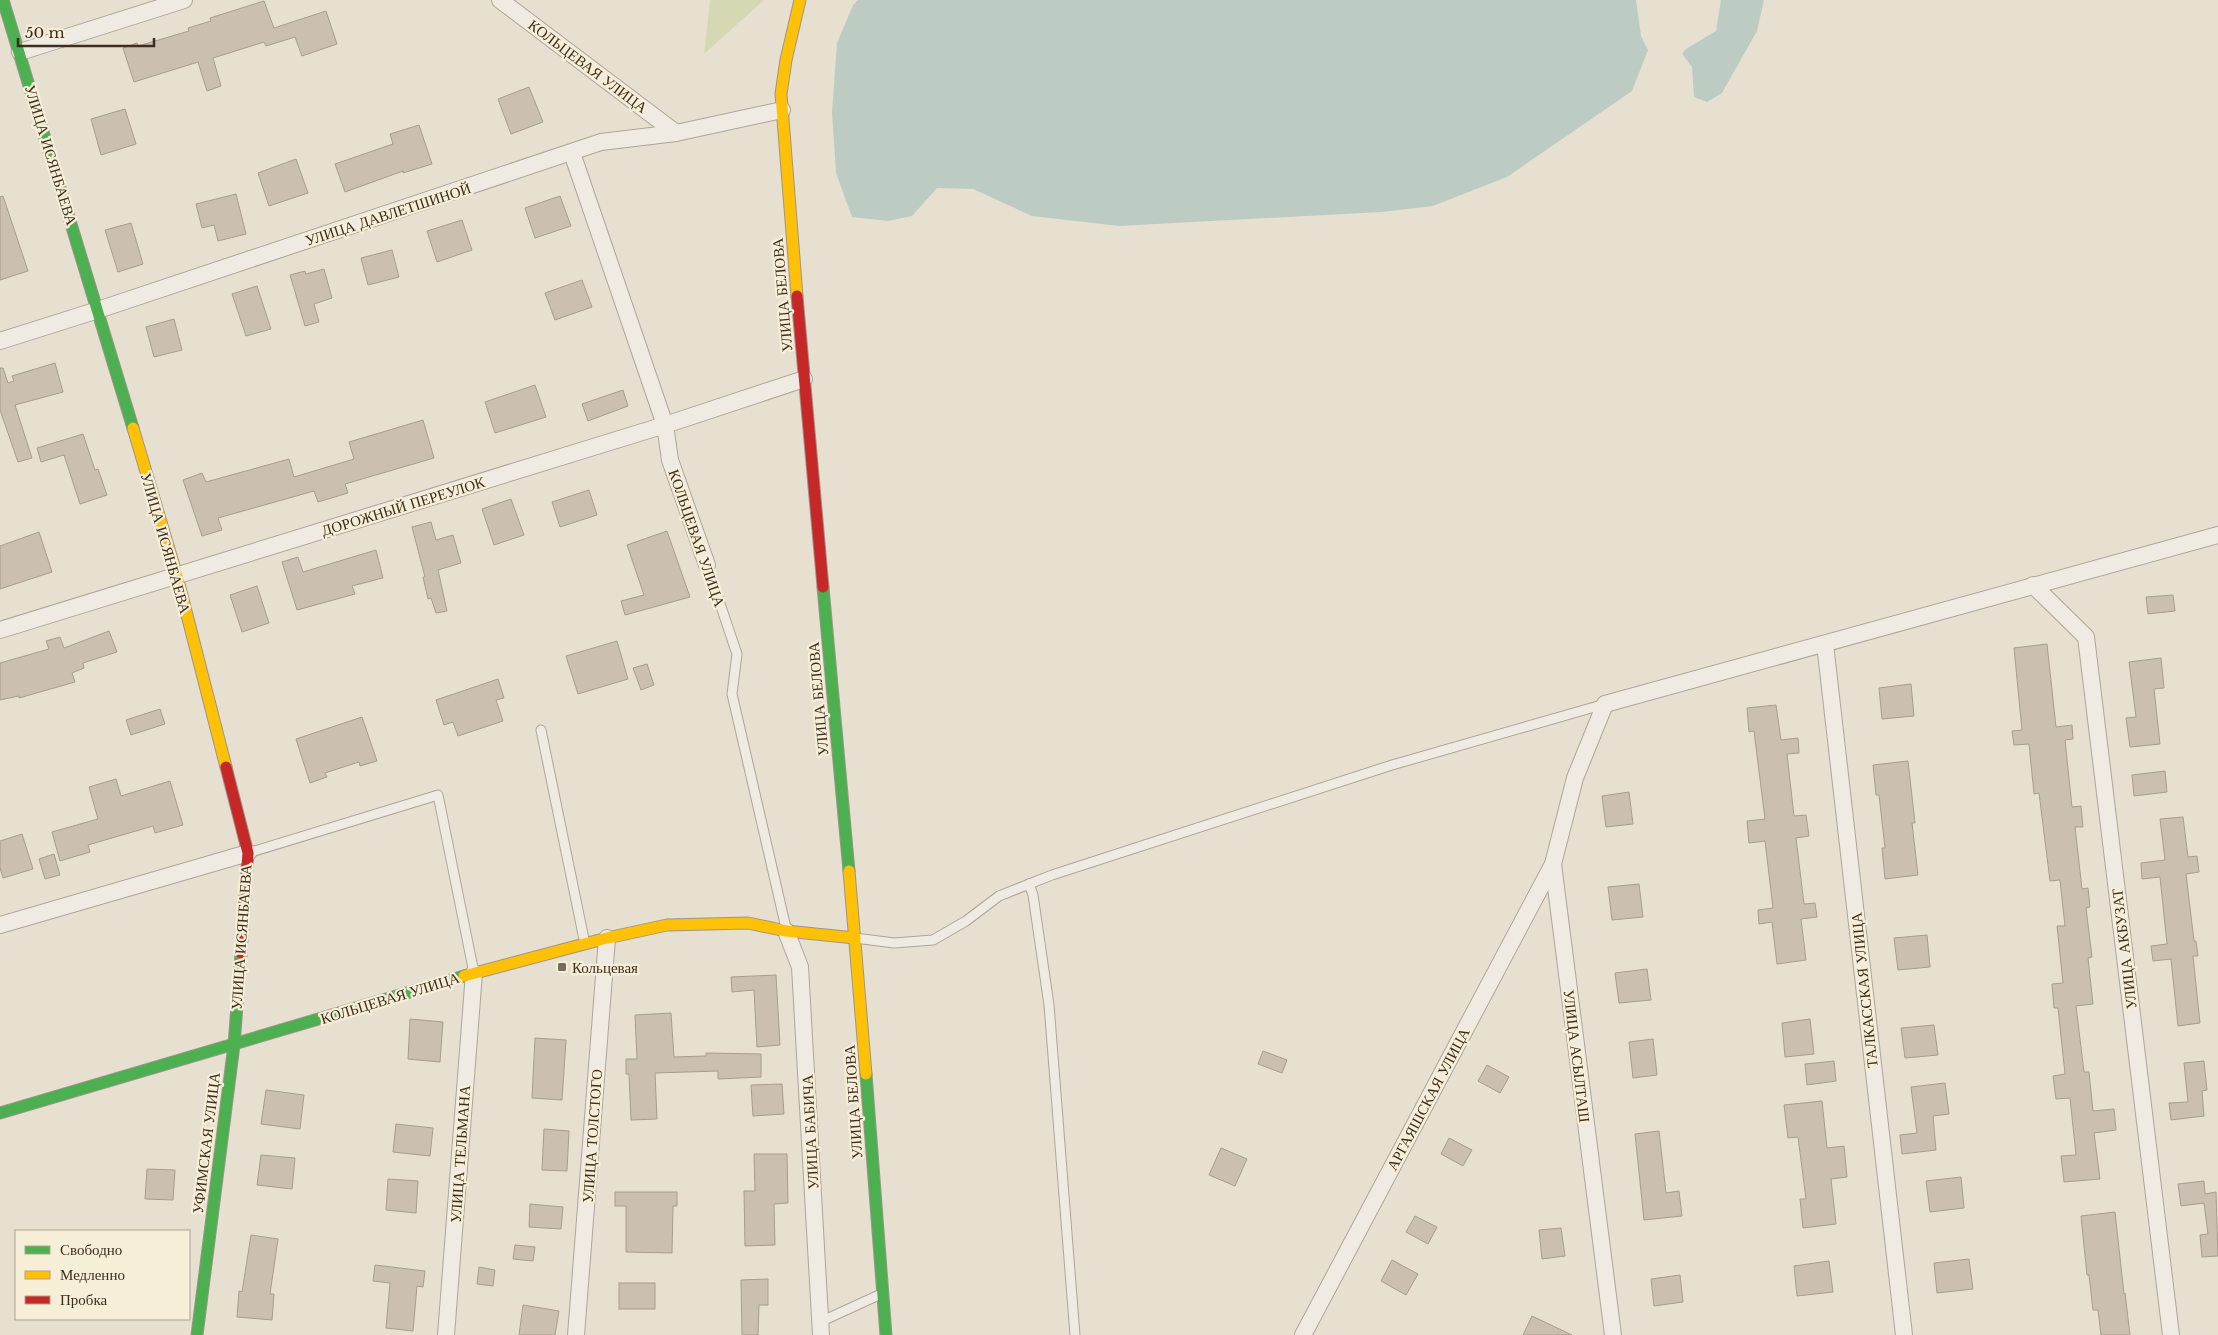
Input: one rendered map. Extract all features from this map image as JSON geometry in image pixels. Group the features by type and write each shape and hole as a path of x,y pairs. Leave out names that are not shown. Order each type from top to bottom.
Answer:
{"main road":[{"name":"УЛИЦА ИСЯНБАЕВА","path":"3,0 177,576 248,853 234,1044"},
{"name":"УЛИЦА БЕЛОВА","path":"800,0 786,60 781,94 782,110 804,379 855,938 886,1335"},
{"name":"КОЛЬЦЕВАЯ УЛИЦА","path":"0,1113 474,972 667,925 748,923 786,931 855,938"},
{"name":"УФИМСКАЯ УЛИЦА","path":"196,1335 234,1044"}],"street":[{"path":"20,52 184,0"},
{"name":"КОЛЬЦЕВАЯ УЛИЦА","path":"500,0 676,133"},
{"name":"УЛИЦА ДАВЛЕТШИНОЙ","path":"0,341 601,142 676,133 782,110"},
{"name":"КОЛЬЦЕВАЯ УЛИЦА","path":"572,153 665,425 670,460 706,565"},
{"name":"ДОРОЖНЫЙ ПЕРЕУЛОК","path":"0,630 665,425 804,379"},
{"path":"1605,704 1825,644 2033,584 2218,535"},
{"name":"УЛИЦА АКБУЗАТ","path":"2033,584 2086,638 2171,1335"},
{"name":"ТАЛКАССКАЯ УЛИЦА","path":"1825,644 1904,1335"},
{"name":"УЛИЦА АСЫЛТАШ","path":"1605,704 1575,778 1553,864 1613,1335"},
{"path":"0,925 248,853"},
{"name":"АРГАЯШСКАЯ УЛИЦА","path":"1303,1335 1553,864"},
{"name":"УЛИЦА БАБИЧА","path":"786,931 800,967 820,1329"},
{"name":"УЛИЦА ТОЛСТОГО","path":"576,1335 608,938"},
{"name":"УЛИЦА ТЕЛЬМАНА","path":"446,1335 474,972"}],"lane":[{"name":"КОЛЬЦЕВАЯ УЛИЦА","path":"706,565 737,654 732,694 786,931"},
{"path":"855,938 894,944 933,940 966,921 999,896 1061,872 1392,765 1605,704"},
{"path":"541,730 585,944"},
{"path":"248,853 438,795 474,972"},
{"path":"1029,884 1033,895 1049,1005 1075,1335"},
{"path":"820,1329 882,1294"}],"green space":[{"path":"710,0 764,0 704,54"}],"shaded area":[{"path":"858,0 1636,0 1641,36 1648,50 1632,91 1507,177 1433,206 1382,212 1119,226 1032,216 973,189 937,188 912,216 888,221 852,217 836,173 832,112 837,43 853,5"},
{"path":"1721,0 1764,0 1757,31 1722,93 1707,102 1694,97 1692,67 1682,54 1686,49 1716,31"}],"building":[{"path":"264,1 274,28 326,11 337,44 302,56 295,37 266,46 264,42 213,58 221,86 207,91 198,62 134,82 123,48 137,43 138,46 189,31 188,28 211,21 210,18"},
{"path":"529,87 543,122 511,134 498,99"},
{"path":"125,109 136,144 101,155 91,119"},
{"path":"419,125 432,164 403,173 403,171 345,192 335,164 393,144 390,134"},
{"path":"296,159 308,193 269,206 258,173"},
{"path":"236,194 246,234 218,241 214,225 202,228 196,204"},
{"path":"3,196 28,271 0,280 0,197"},
{"path":"560,196 571,226 535,238 525,208"},
{"path":"462,220 472,250 437,262 427,231"},
{"path":"131,223 143,264 118,272 105,230"},
{"path":"392,250 399,277 368,285 361,258"},
{"path":"324,269 332,298 314,304 319,322 305,326 290,275 305,271 306,274"},
{"path":"582,280 592,307 555,320 545,293"},
{"path":"257,286 271,329 246,336 232,294"},
{"path":"174,319 182,350 154,357 146,327"},
{"path":"55,363 63,392 15,405 32,458 18,462 0,410 0,368 3,368 8,383 14,381 12,376"},
{"path":"535,385 546,417 495,433 485,402"},
{"path":"623,390 628,406 588,421 582,404"},
{"path":"423,420 434,458 345,484 348,493 318,502 314,491 218,518 222,530 202,536 183,480 202,473 206,482 289,459 294,477 354,459 349,442"},
{"path":"83,434 95,470 98,469 107,495 80,504 64,455 41,462 37,448"},
{"path":"589,490 597,515 560,527 552,502"},
{"path":"511,499 524,535 494,545 482,509"},
{"path":"431,522 436,540 453,535 461,563 438,570 447,611 436,613 431,598 428,599 423,577 425,577 412,527"},
{"path":"667,531 690,597 625,615 621,601 644,595 627,545"},
{"path":"39,532 52,572 0,589 0,546"},
{"path":"376,550 383,578 352,586 355,594 297,610 282,562 298,557 303,572"},
{"path":"257,586 269,623 242,632 230,595"},
{"path":"2173,595 2175,611 2148,614 2146,597"},
{"path":"109,631 117,652 83,663 84,668 72,673 75,682 19,698 19,696 0,700 0,663 49,649 46,641 60,637 64,648"},
{"path":"617,641 628,679 578,694 566,656"},
{"path":"2047,644 2056,727 2072,725 2073,739 2065,740 2072,807 2081,806 2083,827 2075,827 2082,889 2088,888 2090,907 2086,908 2092,957 2088,958 2093,1004 2076,1006 2084,1072 2089,1072 2093,1111 2114,1109 2116,1130 2094,1133 2100,1179 2064,1182 2061,1156 2076,1155 2070,1098 2056,1099 2053,1076 2065,1074 2058,1008 2054,1008 2052,984 2063,983 2057,926 2065,926 2060,880 2050,881 2039,793 2034,794 2029,744 2014,745 2012,731 2022,730 2014,648"},
{"path":"2161,658 2164,688 2154,689 2160,744 2130,747 2126,718 2136,717 2129,662"},
{"path":"647,664 654,685 641,690 633,668"},
{"path":"498,679 504,698 496,700 503,721 458,736 453,722 444,725 436,700"},
{"path":"1911,684 1914,716 1882,719 1879,688"},
{"path":"1776,705 1781,740 1798,738 1799,753 1787,754 1794,816 1806,815 1809,836 1796,838 1804,904 1815,903 1817,917 1801,919 1806,960 1777,964 1772,922 1759,924 1758,910 1773,908 1765,841 1749,843 1747,821 1765,819 1754,731 1749,732 1747,708"},
{"path":"160,709 165,724 131,735 126,720"},
{"path":"362,717 377,761 360,766 359,762 325,773 327,777 310,783 296,739"},
{"path":"1908,761 1915,823 1912,823 1918,875 1885,879 1882,848 1885,848 1879,795 1876,795 1873,765"},
{"path":"2165,771 2167,792 2134,796 2132,775"},
{"path":"116,779 121,796 170,781 183,825 155,833 153,826 88,845 90,852 60,861 52,832 98,819 89,787"},
{"path":"1629,792 1633,824 1606,827 1602,796"},
{"path":"2183,817 2188,857 2197,856 2199,872 2186,874 2194,941 2196,941 2198,956 2193,956 2200,1023 2178,1026 2171,959 2153,961 2151,946 2167,944 2160,877 2142,879 2141,863 2165,860 2160,819"},
{"path":"22,834 33,869 3,878 0,868 0,841"},
{"path":"54,854 60,875 45,879 39,859"},
{"path":"1639,884 1643,917 1612,920 1608,887"},
{"path":"1927,935 1930,967 1898,970 1894,938"},
{"path":"1647,969 1651,1000 1619,1003 1615,973"},
{"path":"776,975 780,1045 757,1047 754,990 732,992 731,977"},
{"path":"671,1013 674,1057 706,1056 706,1053 761,1054 761,1077 718,1079 718,1071 655,1073 657,1119 631,1120 629,1074 626,1074 626,1059 637,1059 635,1015"},
{"path":"410,1019 443,1022 440,1062 408,1059"},
{"path":"1810,1019 1814,1054 1785,1057 1782,1023"},
{"path":"1934,1025 1938,1055 1905,1058 1901,1028"},
{"path":"535,1038 566,1040 562,1100 532,1098"},
{"path":"1653,1039 1657,1075 1633,1078 1629,1042"},
{"path":"1263,1051 1287,1060 1282,1073 1258,1064"},
{"path":"1834,1061 1836,1081 1807,1085 1805,1064"},
{"path":"2204,1061 2207,1090 2202,1091 2204,1116 2171,1120 2169,1103 2188,1102 2184,1063"},
{"path":"1487,1065 1509,1077 1500,1093 1478,1081"},
{"path":"1945,1083 1949,1114 1933,1116 1936,1150 1902,1154 1900,1135 1917,1133 1911,1087"},
{"path":"782,1084 784,1114 753,1116 751,1085"},
{"path":"266,1090 304,1095 300,1129 261,1124"},
{"path":"1822,1101 1827,1148 1844,1146 1847,1177 1831,1179 1836,1224 1803,1228 1800,1199 1806,1199 1798,1137 1788,1138 1784,1105"},
{"path":"396,1124 433,1128 430,1156 393,1152"},
{"path":"544,1129 569,1131 567,1171 542,1170"},
{"path":"1659,1131 1666,1193 1679,1191 1682,1216 1644,1220 1635,1134"},
{"path":"1449,1138 1472,1150 1463,1166 1441,1154"},
{"path":"1221,1148 1247,1159 1235,1186 1209,1175"},
{"path":"754,1154 787,1154 788,1203 774,1204 775,1245 745,1246 744,1191 755,1191"},
{"path":"261,1155 295,1158 292,1189 257,1185"},
{"path":"147,1169 175,1170 173,1200 145,1199"},
{"path":"1961,1177 1964,1208 1930,1212 1926,1181"},
{"path":"388,1179 418,1181 416,1213 386,1210"},
{"path":"2204,1181 2205,1194 2216,1192 2218,1256 2202,1257 2200,1235 2208,1234 2204,1203 2181,1206 2178,1184"},
{"path":"615,1192 677,1192 677,1206 673,1206 672,1253 626,1252 626,1206 615,1206"},
{"path":"530,1204 563,1207 561,1229 529,1227"},
{"path":"2115,1212 2130,1335 2101,1335 2098,1310 2093,1310 2089,1275 2087,1275 2081,1216"},
{"path":"1415,1216 1437,1227 1428,1244 1406,1232"},
{"path":"1561,1228 1565,1256 1542,1259 1539,1230"},
{"path":"251,1235 278,1239 270,1294 274,1294 272,1320 237,1317 239,1291 242,1292"},
{"path":"515,1245 535,1247 533,1261 513,1259"},
{"path":"1969,1259 1973,1289 1937,1293 1934,1263"},
{"path":"1392,1260 1418,1274 1406,1295 1381,1281"},
{"path":"1829,1261 1833,1292 1797,1296 1794,1266"},
{"path":"375,1265 425,1271 423,1287 417,1286 413,1331 386,1328 390,1283 373,1281"},
{"path":"479,1267 495,1270 493,1286 477,1284"},
{"path":"1680,1275 1683,1302 1654,1306 1651,1279"},
{"path":"768,1279 768,1305 759,1305 758,1335 742,1335 741,1280"},
{"path":"619,1283 655,1283 655,1309 619,1309"},
{"path":"523,1305 559,1311 555,1335 519,1335"},
{"path":"1532,1316 1572,1335 1523,1335"}],"traffic: fast":[{"path":"3,0 133,428"},
{"path":"823,587 849,871"},
{"path":"197,1335 234,1045 241,953"},
{"path":"0,1113 464,976"},
{"path":"866,1074 886,1335"}],"traffic: slow":[{"path":"797,296 781,94 786,60 800,0"},
{"path":"133,428 177,576 226,767"},
{"path":"849,871 866,1074"},
{"path":"464,976 607,938 667,925 748,923 786,931 855,938"}],"traffic: jam":[{"path":"797,296 823,587"},
{"path":"226,767 248,853 241,953"}],"place":[{"name":"Кольцевая","path":"562,967"}]}
